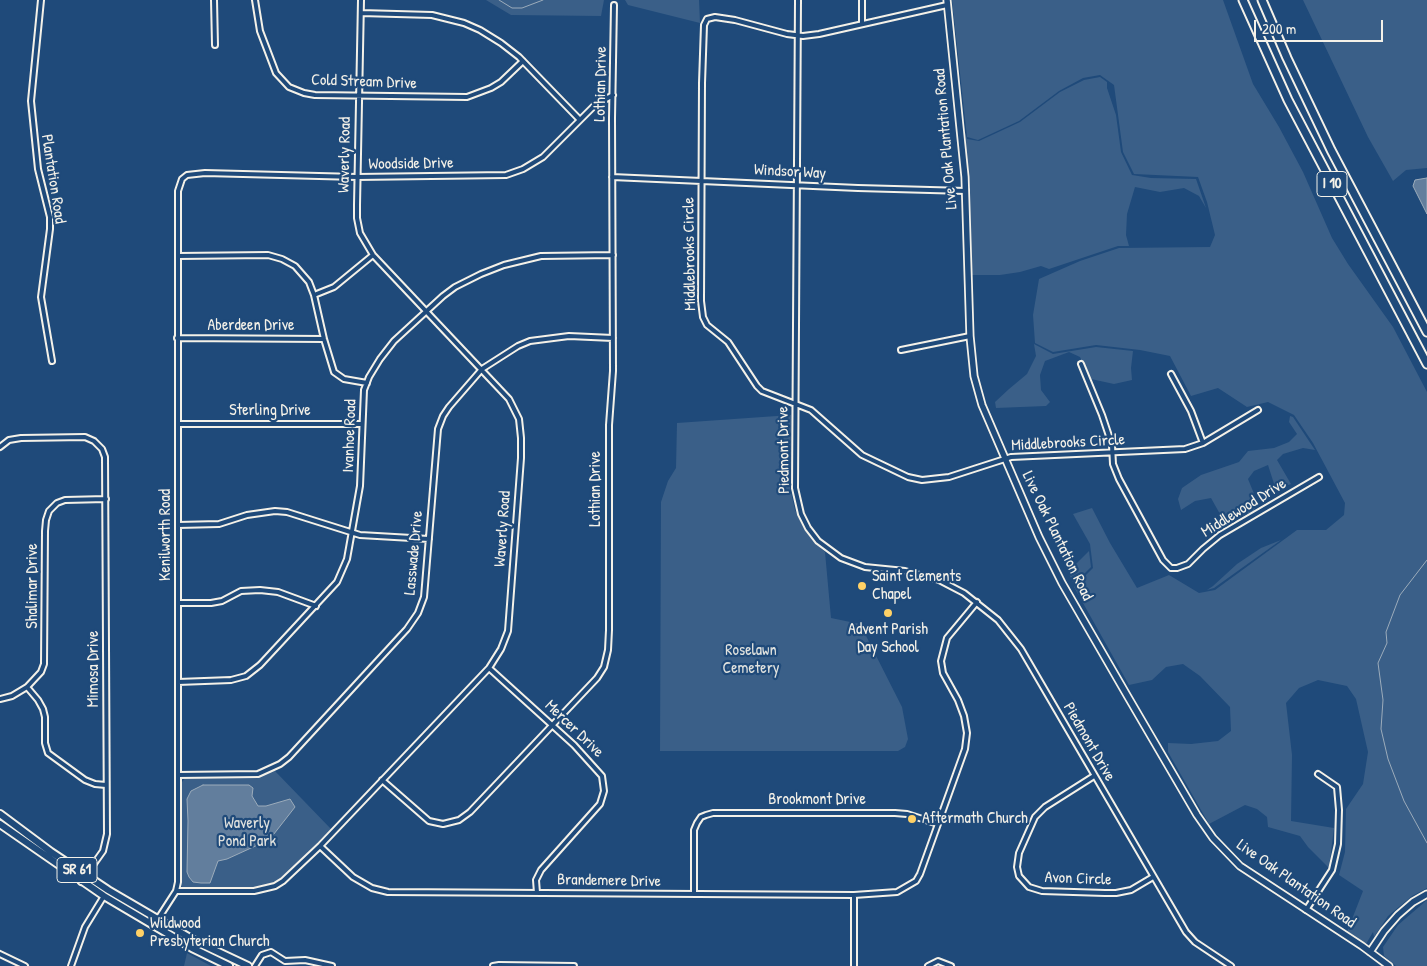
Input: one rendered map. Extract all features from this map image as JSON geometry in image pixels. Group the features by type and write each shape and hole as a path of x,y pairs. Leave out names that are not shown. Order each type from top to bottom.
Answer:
{"highway":[{"name":"I 10","path":"1243,0 1288,100 1427,364"},
{"name":"I 10","path":"1262,0 1287,58 1331,150 1427,332"}],"main road":[{"name":"SR 61","path":"0,814 51,852 108,890 197,942 248,966"},
{"name":"SR 61","path":"0,824 80,882 199,952 229,966"}],"street":[{"name":"Plantation Road","path":"41,0 30,101 38,169 50,217 41,297 52,361"},
{"path":"214,0 215,45"},
{"name":"Cold Stream Drive","path":"255,0 265,45 276,73 289,87 304,93 315,95 467,97 501,82 523,61"},
{"name":"Waverly Road","path":"176,892 254,891 275,886 293,873 489,668 501,649 509,624 521,438 519,419 512,404 482,369 456,344 373,255 364,241 358,225 357,177 361,0"},
{"name":"Piedmont Drive","path":"798,0 796,496 805,522 818,541 848,561 866,567 905,570 929,576 954,587 977,602 998,620 1013,637 1181,925 1191,939 1231,966"},
{"path":"862,0 862,24"},
{"name":"Middlebrooks Circle","path":"947,3 819,34 798,36 735,20 715,17 709,17 706,20 704,25 702,83 700,301 705,322 728,342 757,386 766,393 788,402 796,403 816,413 862,455 908,477 922,480 943,478 1004,459 1030,456 1172,451 1192,448 1258,410"},
{"name":"Live Oak Plantation Road","path":"947,3 954,82 964,154 970,336 976,384 982,405 1004,459 1039,537 1062,583 1204,826 1223,850 1240,866 1389,966"},
{"name":"Lothian Drive","path":"382,780 429,821 443,824 454,822 470,812 597,678 604,667 608,650 609,425 613,371 612,94 614,5"},
{"path":"361,12 432,15 464,23 492,37 511,50 580,120"},
{"name":"Woodside Drive","path":"182,179 188,175 205,173 357,177 500,175 514,173 547,153 596,105 612,94"},
{"name":"Windsor Way","path":"612,177 876,189 966,191"},
{"name":"Kenilworth Road","path":"176,892 178,882 178,191 182,179"},
{"name":"Ivanhoe Road","path":"178,682 218,682 246,676 260,666 332,589 341,575 347,559 361,480 362,424 366,383 387,348 426,310 455,287 481,274 504,265 541,256 613,254"},
{"path":"178,256 268,255 282,259 295,266 309,282 314,295 331,366 336,374 344,379 366,383"},
{"path":"314,295 334,287 373,255"},
{"name":"Lasswade Drive","path":"178,775 258,774 280,764 289,757 407,630 415,618 424,597 438,429 443,416 482,369 518,346 536,340 569,336 613,338"},
{"path":"901,350 970,336"},
{"name":"Aberdeen Drive","path":"178,338 324,339"},
{"name":"Middlewood Drive","path":"1081,364 1112,445 1113,464 1127,495 1163,560 1174,569 1188,564 1220,535 1319,477"},
{"path":"1171,374 1191,411 1203,443"},
{"name":"Sterling Drive","path":"178,424 362,424"},
{"name":"Mimosa Drive","path":"0,447 9,440 21,438 85,437 94,441 102,449 106,457 107,824 105,843 99,857 80,882"},
{"name":"Shalimar Drive","path":"0,699 12,696 27,687 42,672 44,664 45,531 49,511 57,503 65,500 106,499"},
{"path":"178,525 219,524 263,511 275,511 287,512 351,533 429,539"},
{"path":"178,603 210,603 222,601 241,591 260,590 278,592 316,606"},
{"path":"938,824 965,749 967,733 962,708 943,673 942,656 947,638 977,602"},
{"name":"Mercer Drive","path":"489,668 552,725 602,776 604,791 596,809 554,855 538,876 537,893"},
{"path":"27,687 43,709 45,743 48,753 85,780 95,784 106,784"},
{"path":"1306,910 1328,879 1338,844 1339,810 1337,787 1318,774"},
{"name":"Avon Circle","path":"1094,776 1045,807 1035,817 1019,853 1017,867 1019,876 1029,887 1042,891 1106,893 1131,890 1153,877"},
{"name":"Brookmont Drive","path":"694,894 694,830 701,817 713,813 895,813 907,814 938,824"},
{"name":"Brandemere Drive","path":"320,846 353,877 381,891 854,894 897,892 916,881 938,824"},
{"path":"71,966 82,935 108,890"},
{"path":"153,926 176,892"},
{"path":"854,894 854,966"},
{"path":"1370,952 1384,930 1398,915 1413,902 1427,894"},
{"path":"255,966 262,955 271,952 285,961 305,960 332,966"},
{"path":"0,954 25,966"},
{"path":"928,966 938,961 951,966"},
{"path":"1219,966 1224,961"},
{"path":"493,966 574,966"}],"green space":[{"path":"486,0 604,0 601,16 511,15"},
{"path":"625,0 699,0 700,23 628,5"},
{"path":"952,0 1223,0 1253,84 1303,172 1332,238 1348,264 1393,327 1427,392 1427,888 1412,896 1388,916 1374,937 1373,932 1366,944 1347,932 1363,891 1339,875 1345,852 1346,809 1363,784 1368,752 1356,699 1347,686 1318,680 1299,688 1286,703 1292,755 1291,821 1334,828 1329,868 1300,836 1268,827 1267,817 1257,809 1245,805 1209,824 1168,752 1168,743 1191,744 1218,741 1231,731 1230,707 1200,676 1183,664 1166,667 1152,680 1129,685 1074,587 1093,568 1090,544 1073,514 1092,508 1137,588 1169,575 1199,593 1215,590 1297,530 1326,530 1344,515 1345,503 1313,443 1294,415 1268,402 1247,407 1218,388 1191,396 1170,356 1140,350 1096,345 1053,352 1035,343 1033,315 1039,279 1080,261 1119,248 1210,247 1215,235 1207,202 1198,177 1134,174 1123,152 1114,85 1100,75 1083,78 1059,91 1019,121 978,140 967,137"},
{"path":"1303,0 1427,0 1427,168 1406,170 1393,181 1368,137"},
{"path":"1100,77 1107,82 1107,88 1116,115 1121,152 1132,175 1151,178 1196,179 1206,208 1199,196 1184,188 1160,192 1135,187 1127,214 1126,235 1129,246 1118,246 1049,269 1041,266 1000,275 972,275 965,132 967,139 979,141 1020,122 1060,92 1084,80"},
{"path":"1034,344 1053,354 1096,347 1133,351 1132,380 1114,384 1091,379 1080,357 1069,352 1045,361 1040,375 1041,390 1050,402 1046,406 996,408 995,402 1027,374 1036,356"},
{"name":"Roselawn Cemetery","path":"791,415 790,488 795,510 803,527 812,540 825,552 831,618 860,624 902,707 908,739 905,747 898,751 660,751 661,502 668,481 676,468 677,423"},
{"path":"1290,416 1293,417 1315,450 1303,448 1283,454 1277,460 1291,484 1276,490 1268,465 1254,471 1248,479 1257,501 1254,511 1225,523 1211,498 1195,501 1181,510 1178,499 1182,488 1201,475 1239,462 1248,451 1274,448 1289,442 1297,434 1289,422"},
{"path":"1281,540 1214,588 1207,590 1237,564 1261,548"},
{"path":"1089,551 1091,567 1074,584 1068,572"},
{"name":"Waverly Pond Park","path":"274,770 331,829 310,853 283,879 275,883 252,889 183,888 180,883 182,782 186,777 243,778 254,777"},
{"path":"1427,900 1427,966 1396,966 1384,956 1383,947 1398,925"},
{"path":"187,953 211,966 184,966"}],"shaded area":[{"path":"1427,178 1427,214 1413,186 1415,180"},
{"path":"203,785 249,785 253,788 252,796 258,806 266,806 290,799 295,807 268,844 262,843 227,859 218,861 210,883 193,882 187,872 187,799 191,791"}],"waterway":[{"path":"499,0 512,8 522,8 543,0"},
{"path":"1427,560 1400,595 1386,632 1387,643 1378,663 1383,700 1381,729 1388,759 1404,801 1427,843"}],"place":[{"name":"Saint Clements Chapel","path":"862,586"},
{"name":"Advent Parish Day School","path":"888,613"},
{"name":"Aftermath Church","path":"912,819"},
{"name":"Wildwood Presbyterian Church","path":"140,933"}]}
